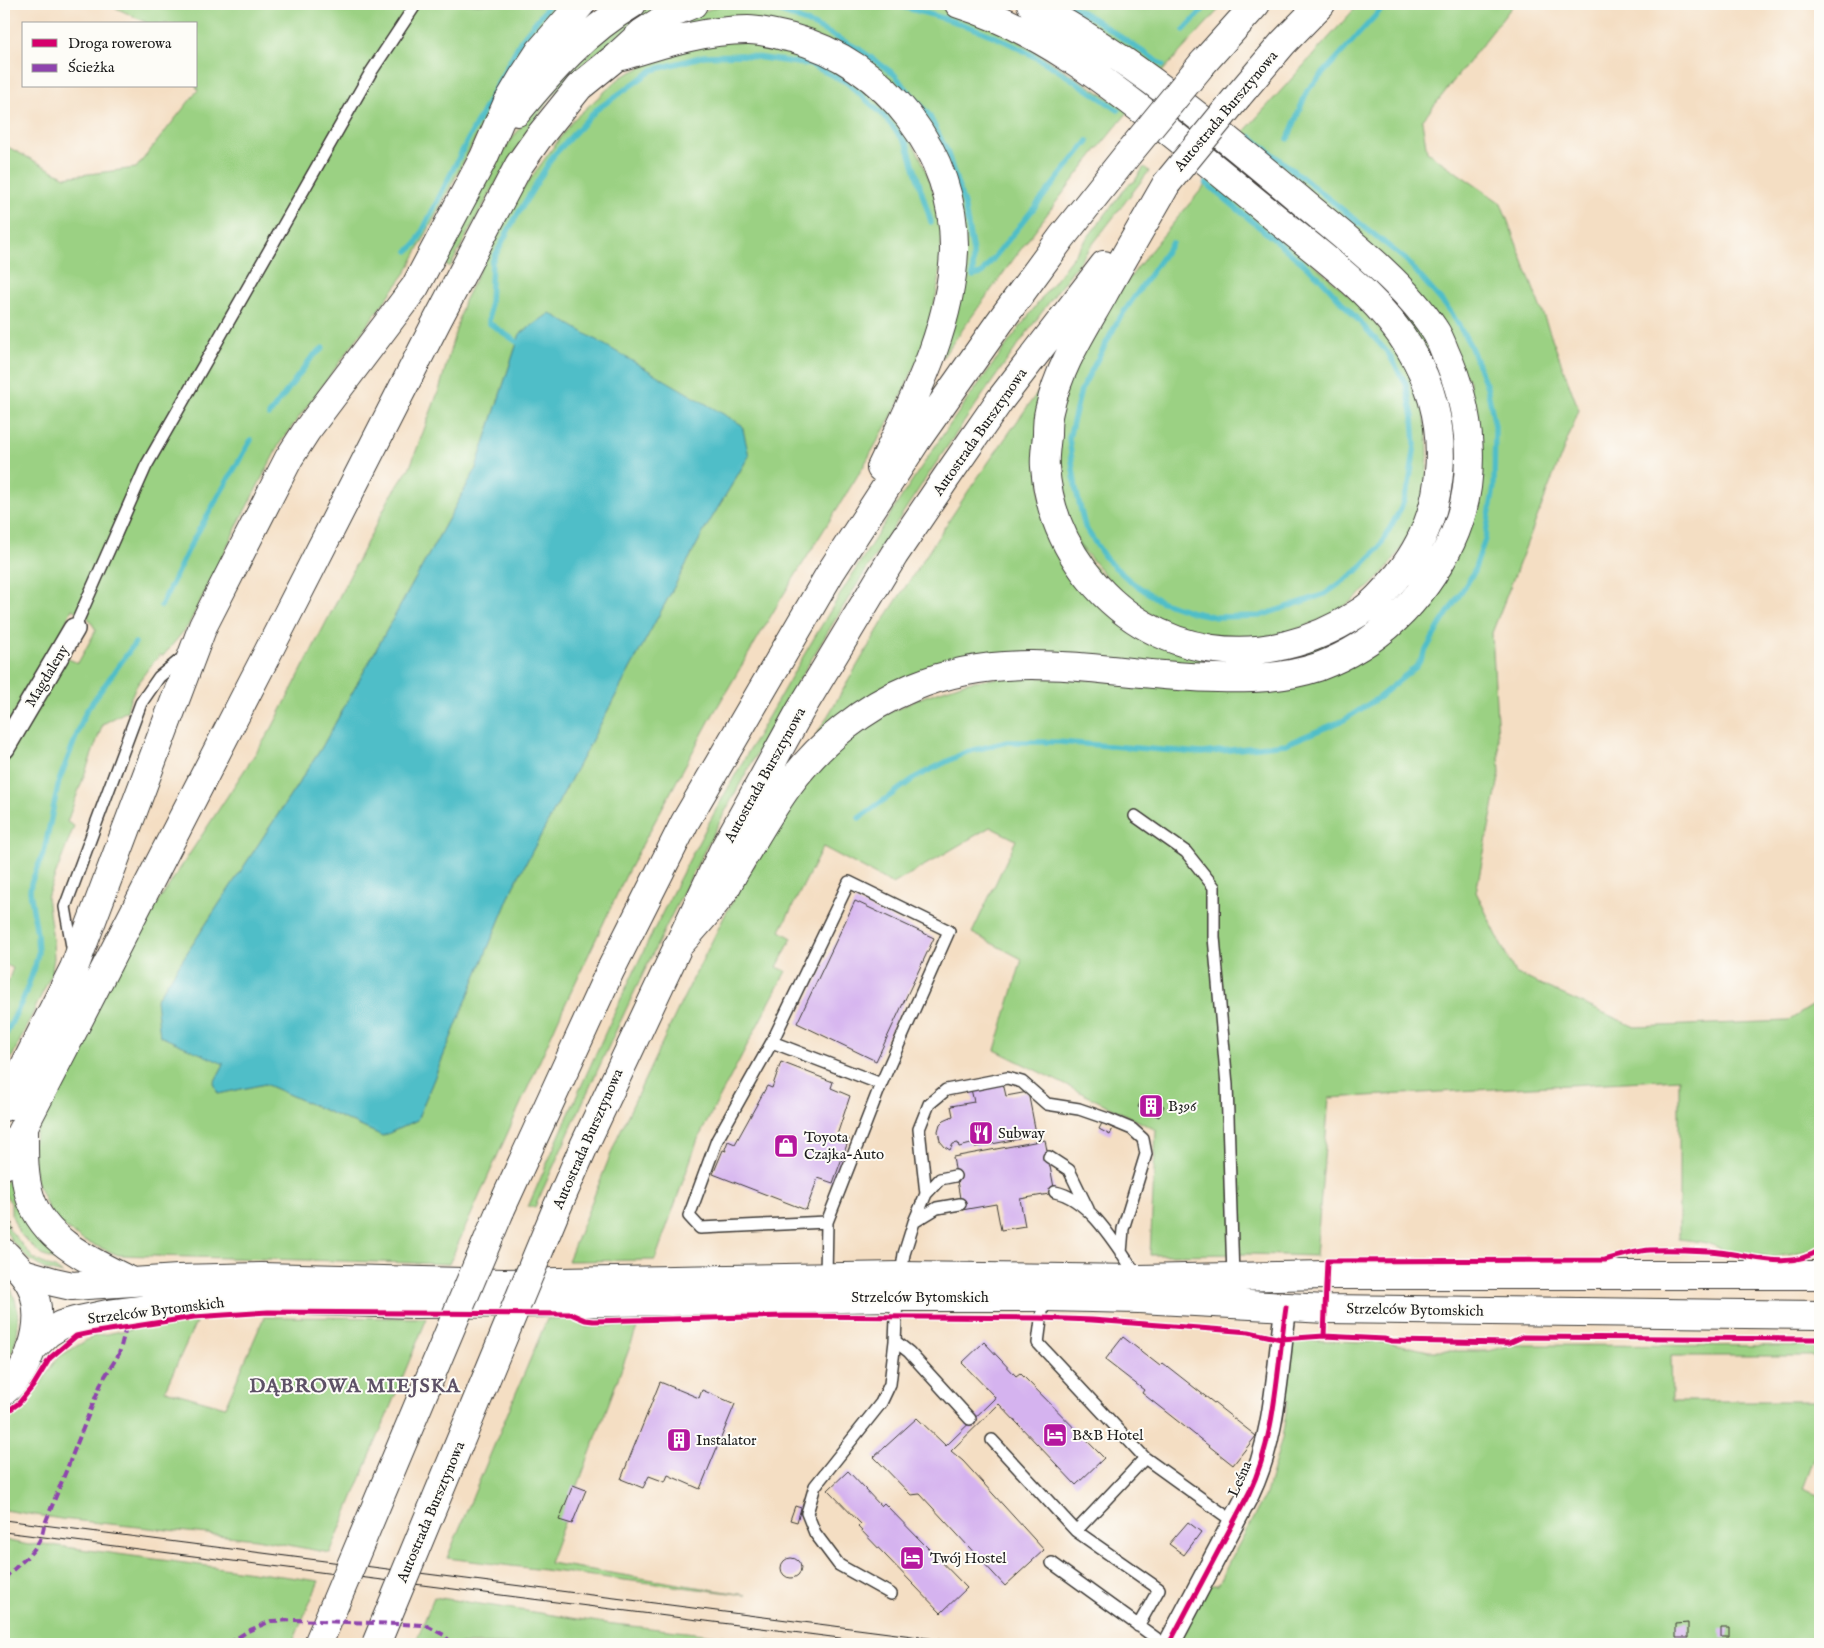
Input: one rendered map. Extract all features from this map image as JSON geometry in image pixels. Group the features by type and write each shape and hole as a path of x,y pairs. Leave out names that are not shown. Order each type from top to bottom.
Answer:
{"main road":[{"path":"4,1107 74,968 203,626 289,458 307,430 416,287 484,157 507,104 540,50 581,4"},
{"path":"484,157 518,111 554,68 600,26 632,4"},
{"path":"4,1165 503,194 528,152 579,87 642,33 676,11 693,4"},
{"path":"959,4 1005,22 1044,42 1122,94 1339,271 1386,315 1410,349 1428,385 1440,434 1440,467 1437,493 1421,541 1407,564 1387,588 1360,613 1322,634 1285,647 1259,651 1207,650 1180,642 1152,630 1124,612 1098,589 1074,558 1061,533 1052,505 1044,465 1048,414 1064,363 1167,183"},
{"path":"677,947 722,894 788,785 819,749 839,730 889,699 912,687 943,676 969,670 1021,664 1080,666 1232,679 1276,677 1315,668 1368,642 1408,607 1428,583 1456,531 1464,500 1468,471 1470,452 1468,428 1455,373 1435,330 1408,296 1357,247 1236,146 1144,74 1061,20 1031,4"},
{"path":"318,1644 500,1211 610,971 685,822 832,570 916,441 1062,237 1203,63 1256,4"},
{"name":"Autostrada Bursztynowa","path":"376,1644 584,1146 723,851 800,711 894,555 1000,400 1167,183 1238,96 1321,4"},
{"path":"616,57 686,37 716,32 749,30 802,41 841,58 858,68 883,88 907,113 932,153 947,194 952,221 954,250 948,296 941,329 930,362 832,570"},
{"path":"24,1125 24,1157 30,1197 44,1222 56,1235 82,1256 130,1281"},
{"path":"4,1253 23,1273 35,1295 38,1317 31,1350 23,1368 4,1391"},
{"name":"Strzelców Bytomskich","path":"31,1350 48,1333 61,1325 108,1314 189,1304 304,1301 415,1304 563,1303 899,1286 1138,1279 1327,1275 1812,1271"},
{"name":"Strzelców Bytomskich","path":"23,1273 72,1286 130,1281 261,1277 504,1283 826,1277 899,1286 1044,1297 1139,1299 1286,1307 1385,1310 1820,1315"},
{"path":"1782,1315 1820,1302"}],"street":[{"name":"Magdaleny","path":"4,748 74,629"},
{"name":"Leśna","path":"1169,1644 1256,1480 1269,1430 1286,1307"}],"lane":[{"path":"74,629 146,466 371,72 416,4"},
{"path":"1134,816 1186,852 1214,887 1214,937 1227,1085 1233,1277"},
{"path":"826,1277 827,1222 881,1084 949,931 849,882 772,1042 717,1140 688,1216 700,1228 827,1222"},
{"path":"772,1042 881,1084"},
{"path":"926,1194 919,1129 930,1104 946,1090 1007,1078 1022,1082 1047,1104 1079,1109 1108,1119 1132,1129 1143,1139 1146,1154 1123,1229 1121,1253"},
{"path":"1049,1157 1068,1170 1089,1210 1138,1279"},
{"path":"891,1594 839,1565 815,1533 807,1513 815,1486 880,1403 890,1384 899,1286 904,1254 914,1222 926,1194 940,1180 955,1176"},
{"path":"1055,1192 1062,1193 1089,1210"},
{"path":"914,1222 937,1208 960,1204"},
{"path":"1044,1297 1038,1343 1145,1458 1234,1522"},
{"path":"895,1341 909,1352 970,1419"},
{"path":"992,1440 1076,1531 1159,1589 1138,1626"},
{"path":"1076,1531 1145,1458"},
{"path":"1052,1563 1164,1644"}],"green space":[{"path":"108,4 565,4 524,54 482,126 407,271 280,443 188,626 163,656 160,655 144,674 135,688 127,711 103,724 67,822 74,826 47,897 54,958 51,975 4,1074 4,993 13,968 4,964 4,761 66,658 78,663 96,630 87,616 72,609 57,642 4,730 4,145 65,177 136,168 198,90 198,22 145,22"},
{"path":"651,4 672,4 640,23 594,55 554,94 508,162 450,267 443,263 474,202 509,143 548,89 630,16"},
{"path":"724,4 928,4 963,15 1014,38 1129,111 1056,202 942,358 946,158 844,50 666,30 699,13"},
{"path":"1054,4 1224,4 1160,74"},
{"path":"1359,4 1514,4 1422,121 1427,152 1501,203 1579,410 1492,633 1500,773 1476,892 1515,973 1635,1027 1788,1021 1820,1001 1820,1243 1800,1253 1774,1256 1736,1252 1706,1243 1679,1239 1679,1079 1329,1098 1316,1256 1250,1254 1150,1255 1156,1130 995,1050 1022,959 972,933 1016,840 990,827 893,884 823,847 780,931 792,938 777,967 786,971 698,1139 655,1260 568,1261 618,1136 726,913 789,804 833,754 884,715 923,697 967,682 1013,676 1274,689 1447,575 1470,381 1241,135"},
{"path":"735,40 791,51 834,65 870,93 902,125 921,158 935,196 942,233 939,282 926,341 895,410 863,467 782,597 712,716 628,871 563,1009 449,1264 118,1255 84,1241 53,1219 36,1181 32,1146 43,1110 128,948 272,728 389,499 410,467 440,387 464,301 517,197 573,120 621,77 677,50","holes":["520,334 749,456 704,531 513,887 417,1120 383,1136 265,1084 218,1094 214,1083 224,1064 156,1000 321,749 475,471"]},
{"path":"1229,154 1339,245 1414,320 1444,374 1459,445 1455,491 1441,537 1412,585 1382,618 1321,653 1286,664 1245,669 996,655 816,736 885,618 969,490 1042,386 1040,500 1167,646 1318,644 1433,532 1436,378 1223,161"},
{"path":"1144,167 1149,171 1084,255 981,397 904,512 830,628 760,748 701,857 604,1056 535,1207 528,1207 595,1055 666,906 717,808 807,650 902,496 970,396 1128,185 1134,182"},
{"path":"1211,178 1354,300 1377,325 1411,373 1422,405 1427,437 1427,470 1421,503 1407,538 1387,568 1361,594 1331,614 1298,629 1262,637 1226,638 1189,632 1161,620 1127,597 1095,568 1084,553 1066,512 1058,468 1057,446 1063,402 1069,380 1082,349 1099,320 1123,286"},
{"path":"15,1157 72,1260 60,1262 41,1255 19,1233 11,1213 11,1203 4,1193 4,1186"},
{"path":"4,1211 9,1229 33,1258 55,1268 63,1274 46,1270 28,1259 11,1240 4,1227"},
{"path":"4,1277 16,1302 18,1331 13,1349 4,1365"},
{"path":"264,1317 427,1318 330,1553 256,1539 61,1519 4,1510 4,1420 21,1407 38,1387 57,1358 92,1337 141,1327 196,1322 165,1390 225,1407"},
{"path":"569,1318 586,1327 638,1325 549,1563 746,1595 447,1558 547,1319"},
{"path":"1298,1340 1391,1343 1429,1351 1489,1351 1512,1345 1820,1346 1820,1356 1671,1356 1672,1401 1820,1401 1820,1443 1803,1489 1820,1496 1820,1633 1813,1644 1176,1644 1207,1585 1217,1585 1266,1494 1282,1438 1288,1401 1282,1397 1291,1345"},
{"path":"4,1540 29,1545 43,1544 319,1581 292,1644 4,1644"},
{"path":"434,1597 605,1623 794,1644 415,1644"}],"water":[{"path":"550,313 742,425 749,456 704,531 513,887 417,1120 383,1136 265,1084 218,1094 214,1083 224,1064 160,1036 156,1000 321,749 475,471 520,334"}],"building":[{"path":"855,901 934,938 876,1061 797,1023"},
{"name":"Toyota Czajka-Auto","path":"781,1062 833,1082 831,1088 850,1096 837,1135 849,1139 833,1183 818,1178 806,1210 713,1174 723,1150 726,1151 728,1141 735,1144 767,1086 772,1088"},
{"path":"1003,1083 1006,1096 1028,1092 1036,1133 1019,1136 1019,1139 975,1147 975,1143 959,1147 958,1143 953,1144 950,1150 945,1147 940,1141 938,1131 940,1124 944,1120 953,1116 951,1106 974,1102 971,1089"},
{"name":"B396","path":"1143,1096 1164,1106 1159,1117 1138,1107"},
{"path":"1102,1123 1113,1128 1110,1135 1099,1129"},
{"path":"1045,1140 1055,1193 1020,1199 1025,1226 1001,1230 996,1204 962,1210 953,1157"},
{"path":"1123,1337 1160,1366 1163,1363 1256,1436 1233,1465 1142,1393 1144,1390 1105,1360"},
{"path":"984,1342 1016,1376 1020,1373 1104,1458 1076,1485 999,1404 951,1451 963,1461 1044,1550 1005,1586 920,1494 911,1495 874,1457 917,1418 946,1446 994,1399 995,1397 962,1363"},
{"name":"Instalator","path":"660,1382 699,1398 702,1390 735,1404 700,1489 668,1475 665,1482 649,1476 643,1488 621,1479"},
{"name":"Twój Hostel","path":"848,1471 881,1506 884,1503 967,1588 941,1613 858,1527 861,1524 828,1490"},
{"path":"573,1485 586,1490 572,1524 559,1520"},
{"path":"795,1506 801,1508 797,1522 790,1520"},
{"path":"1188,1522 1201,1532 1184,1555 1169,1544"},
{"path":"791,1558 798,1561 801,1568 798,1575 791,1578 784,1575 781,1568 784,1561"},
{"path":"1688,1623 1688,1638 1676,1638 1676,1624"},
{"path":"1721,1628 1729,1628 1729,1637 1721,1637"}],"waterway":[{"path":"408,251 416,244 467,141 521,40 550,4"},
{"path":"773,4 769,9 811,24 859,49 894,74 929,115 947,151 964,204 973,252 973,276 981,274 1088,141"},
{"path":"891,4 956,22 1010,44 1057,70 1118,110"},
{"path":"1067,4 1089,16 1163,65"},
{"path":"1184,30 1208,4"},
{"path":"1288,139 1307,91 1386,4"},
{"path":"517,342 489,323 492,262 510,227 553,156 596,110 653,70 704,56 742,55 811,65 846,82 881,113 907,144 931,222"},
{"path":"859,818 916,777 966,752 1007,742 1058,742 1202,753 1286,744 1344,720 1378,698 1417,666 1440,625 1473,574 1485,539 1494,487 1495,426 1487,387 1470,345 1451,312 1406,260 1251,137"},
{"path":"1172,243 1119,319 1081,390 1069,438 1076,490 1085,527 1106,559 1130,581 1160,601 1192,612 1216,617 1260,616 1325,594 1357,571 1379,548 1401,508 1409,485 1415,445 1413,417 1406,384 1388,353 1318,276 1206,183"},
{"path":"269,415 312,357 323,348"},
{"path":"161,606 192,542 251,440"},
{"path":"4,1038 24,997 38,953 30,891 31,883 44,852 59,781 86,711 135,643"}],"tram line":[{"path":"4,1520 975,1644"},
{"path":"4,1532 887,1644"}],"marked path":[{"path":"4,1579 34,1549 42,1535 102,1381 119,1354 126,1327"},
{"path":"228,1644 248,1631 271,1621 294,1620 425,1625 444,1635 452,1644"}],"cycle path":[{"path":"1324,1336 1327,1261 1605,1260 1650,1250 1722,1252 1779,1261 1806,1257 1820,1250"},
{"path":"1169,1644 1249,1493 1258,1471 1270,1426 1286,1307"},
{"path":"4,1414 19,1403 33,1386 50,1358 76,1336 194,1317 268,1312 571,1314 593,1321 785,1316 1040,1318 1249,1332 1281,1339 1324,1336 1392,1341 1509,1343 1522,1337 1820,1339"}],"place":[{"name":"B396","path":"1151,1106"},
{"name":"Subway","path":"981,1133"},
{"name":"Toyota Czajka-Auto","path":"786,1146"},
{"name":"B&B Hotel","path":"1055,1435"},
{"name":"Instalator","path":"679,1440"},
{"name":"Twój Hostel","path":"912,1558"}],"district":[{"name":"DĄBROWA MIEJSKA","path":"355,1386"}]}
